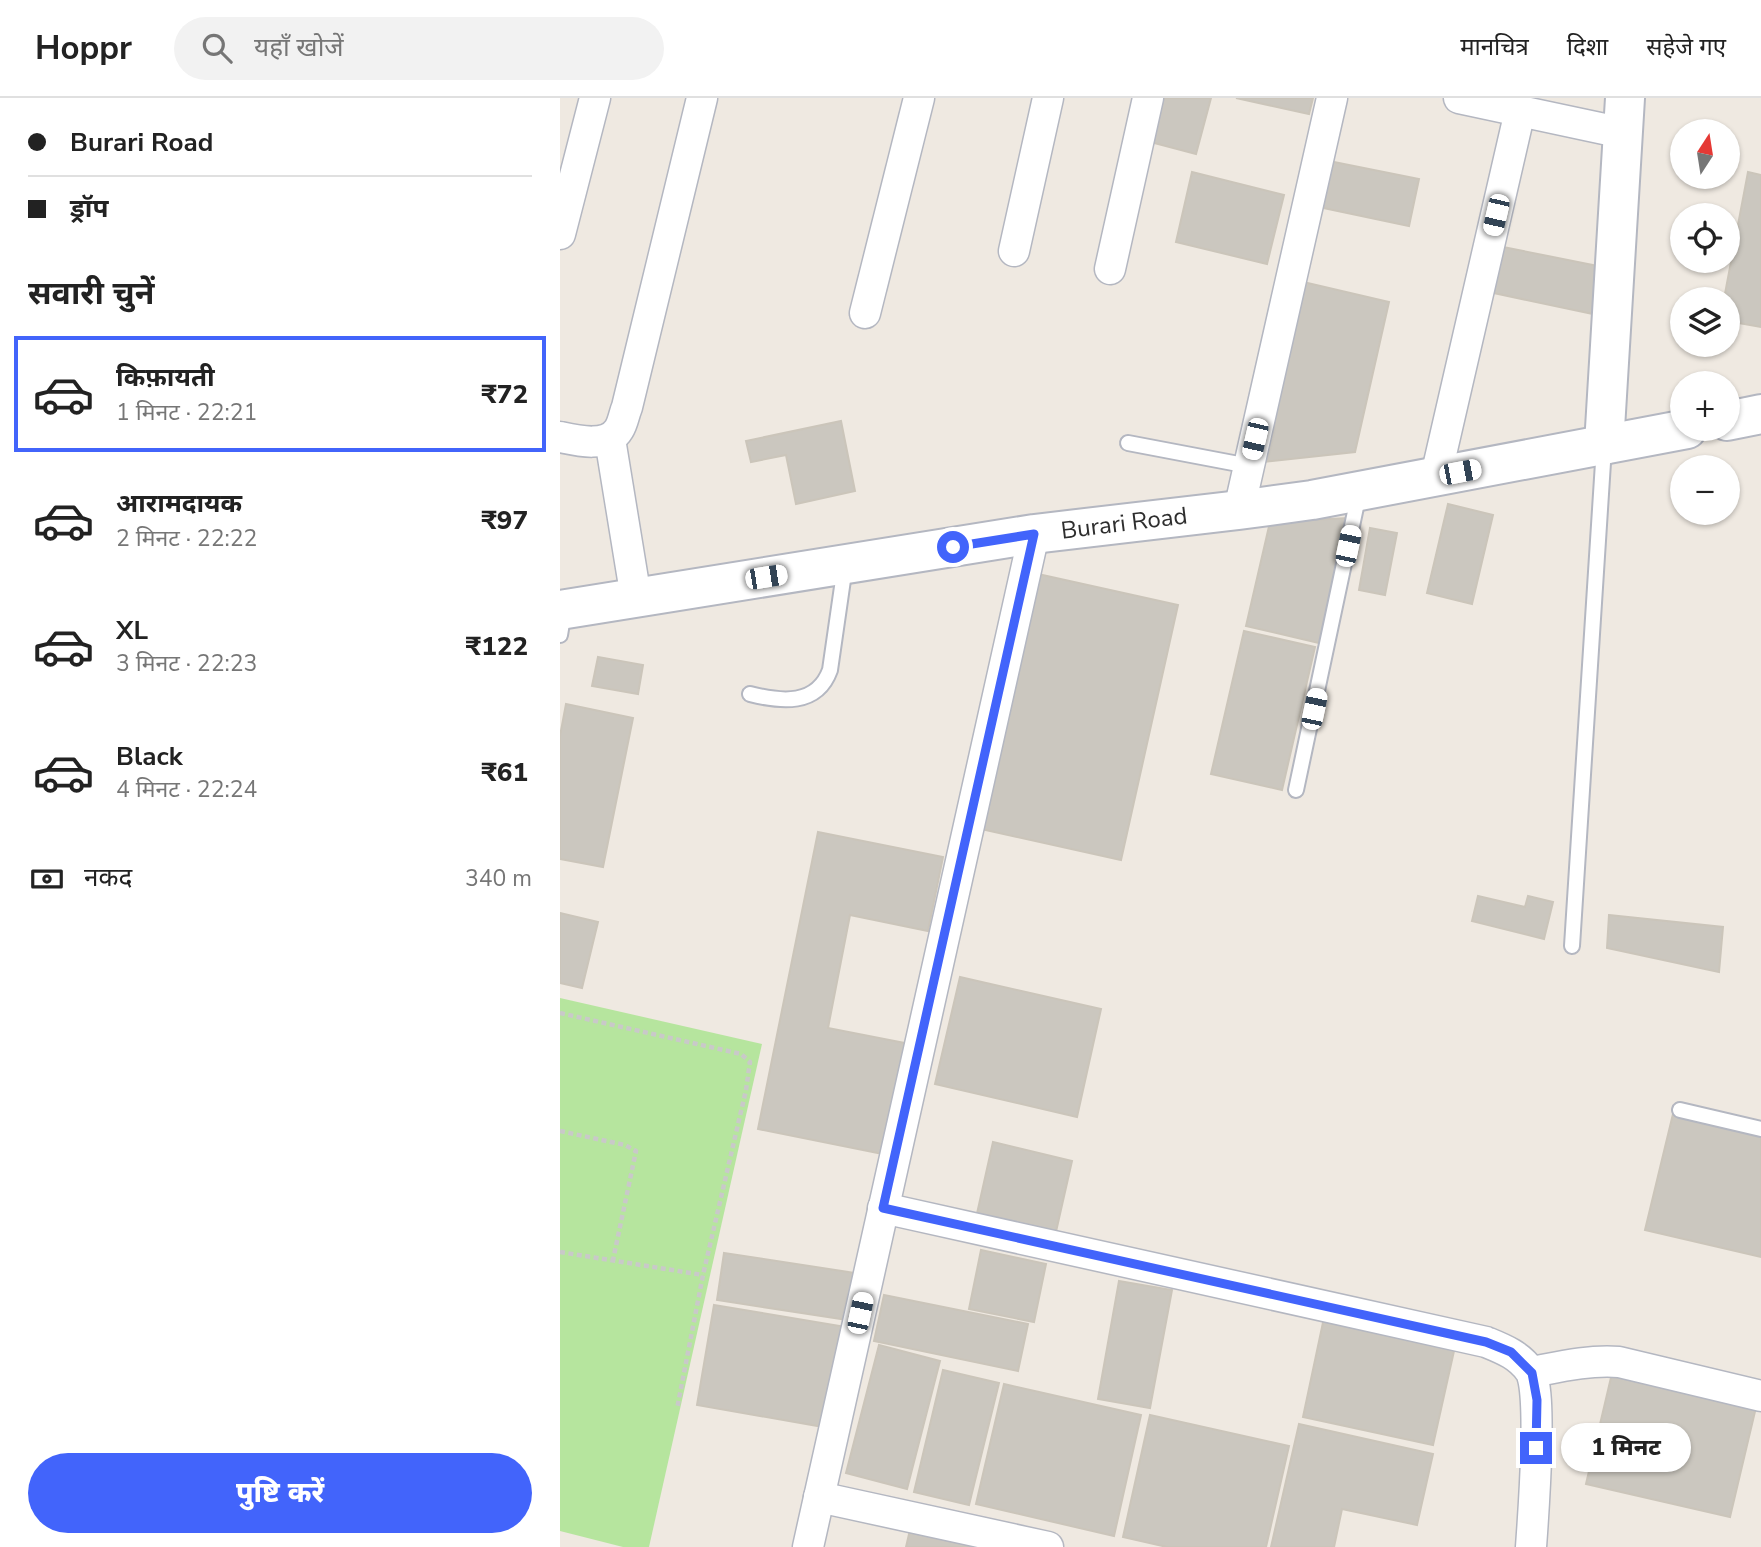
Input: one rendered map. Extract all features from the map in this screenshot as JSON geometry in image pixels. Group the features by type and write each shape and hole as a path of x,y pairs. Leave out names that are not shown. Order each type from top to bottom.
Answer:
{"main road":[{"path":"1604,445 1624,115"},
{"path":"1740,418 1761,414"},
{"name":"Burari Road","path":"562,618 636,598 1034,534 1312,500 1670,432"}],"street":[{"path":"560,234 595,98"},
{"path":"560,437 594,442 610,439 619,430 627,407 702,98"},
{"path":"865,313 919,98"},
{"path":"1014,251 1048,98"},
{"path":"1111,269 1147,98"},
{"path":"1239,510 1332,98"},
{"path":"1459,98 1520,111 1624,115"},
{"path":"1436,477 1520,111"},
{"path":"610,439 636,598"},
{"path":"808,1547 1034,534"},
{"path":"883,1208 1486,1342 1511,1352 1532,1373 1537,1400 1531,1547"},
{"path":"1532,1373 1583,1362 1619,1362 1761,1396"},
{"path":"819,1497 1048,1547"}],"lane":[{"path":"1128,443 1249,466"},
{"path":"1572,946 1604,445"},
{"path":"1296,790 1359,491"},
{"path":"750,694 792,699 811,695 821,688 830,670 845,564"},
{"path":"1680,1110 1761,1129"}],"path":[{"path":"560,1013 741,1054 750,1062 746,1090 703,1275 677,1409"},
{"path":"560,1131 625,1145 636,1151 613,1261"},
{"path":"560,1252 703,1275"}],"green space":[{"path":"560,998 762,1044 649,1547 623,1547 560,1531"}],"building":[{"path":"1154,98 1211,98 1196,154 1143,140"},
{"path":"1236,98 1313,98 1309,114"},
{"path":"1319,159 1419,179 1409,226 1309,205"},
{"path":"1192,172 1284,195 1267,264 1176,242"},
{"path":"1748,172 1761,175 1761,327 1740,323 1740,287 1726,287 1729,273 1740,273 1740,214"},
{"path":"1493,245 1603,267 1593,314 1484,291"},
{"path":"1299,281 1389,302 1355,452 1262,462"},
{"path":"841,421 855,491 796,504 786,455 751,462 746,441"},
{"path":"1448,504 1493,515 1472,604 1427,593"},
{"path":"1348,518 1319,643 1246,626 1270,522"},
{"path":"1370,528 1397,533 1385,595 1359,590"},
{"path":"1038,574 1178,605 1121,860 981,829"},
{"path":"1244,631 1315,647 1282,790 1211,774"},
{"path":"598,657 643,665 638,694 592,686"},
{"path":"566,704 633,718 603,867 560,859 560,736"},
{"path":"818,832 943,857 928,931 850,915 828,1028 905,1043 883,1154 758,1129"},
{"path":"1478,896 1525,907 1528,896 1553,902 1544,939 1472,921"},
{"path":"560,913 598,922 582,988 560,983"},
{"path":"1609,915 1723,927 1719,972 1607,948"},
{"path":"960,977 1101,1009 1077,1117 935,1084"},
{"path":"1673,1114 1761,1135 1761,1257 1645,1230"},
{"path":"993,1142 1072,1161 1055,1236 976,1218"},
{"path":"981,1250 1046,1264 1034,1322 969,1309"},
{"path":"724,1253 855,1273 848,1320 717,1300"},
{"path":"1119,1281 1172,1290 1150,1408 1098,1399"},
{"path":"884,1295 1028,1324 1018,1371 874,1341"},
{"path":"714,1305 846,1327 829,1428 697,1405"},
{"path":"1325,1313 1456,1342 1433,1445 1303,1417"},
{"path":"879,1345 940,1361 907,1489 846,1473"},
{"path":"1613,1369 1757,1403 1730,1517 1586,1484"},
{"path":"943,1370 999,1383 969,1505 914,1492"},
{"path":"1004,1384 1141,1415 1114,1536 976,1504"},
{"path":"1150,1415 1289,1446 1266,1547 1167,1547 1123,1537"},
{"path":"1299,1424 1433,1454 1417,1525 1342,1509 1334,1547 1271,1547"},
{"path":"910,1530 970,1542 969,1547 906,1547"}],"route":[{"path":"953,547 1034,534 883,1208 1486,1342 1511,1352 1532,1373 1537,1400 1536,1448"}]}
